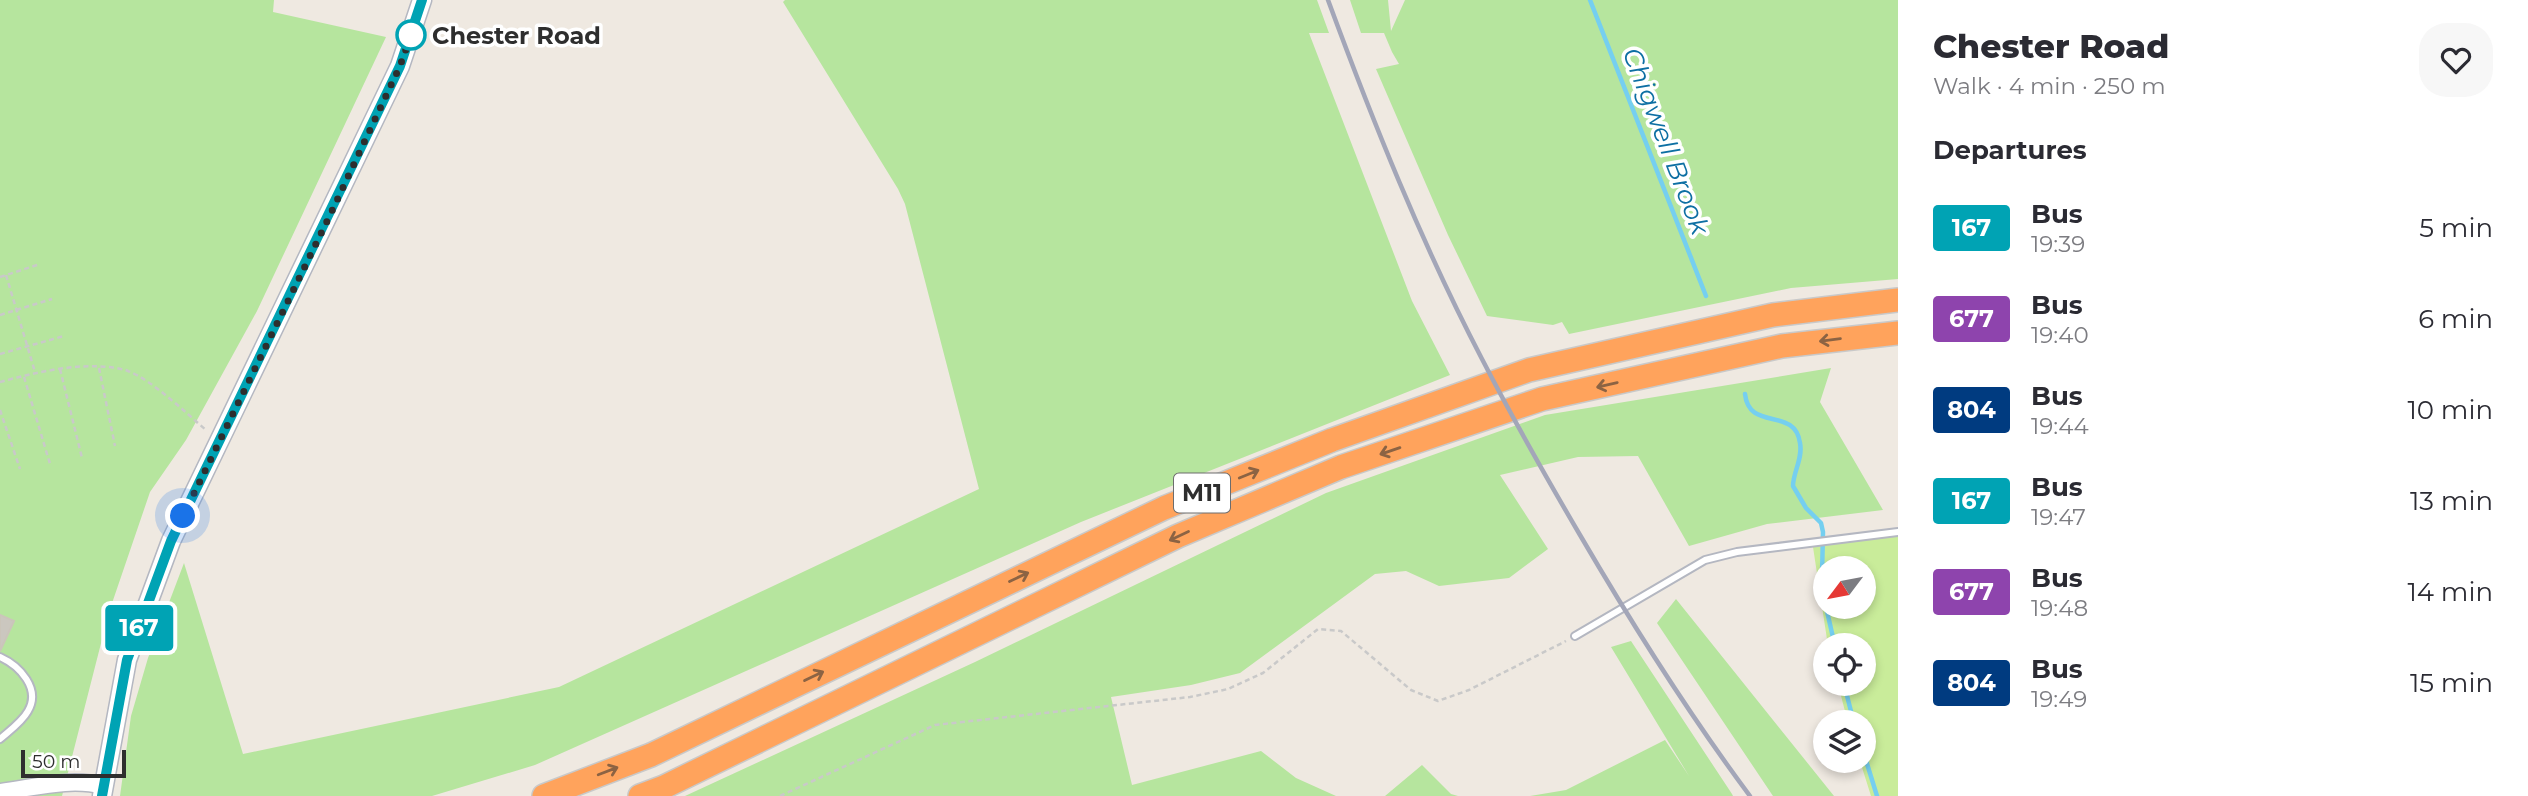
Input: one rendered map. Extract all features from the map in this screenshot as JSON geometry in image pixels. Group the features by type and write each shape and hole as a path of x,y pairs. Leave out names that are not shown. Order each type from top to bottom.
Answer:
{"highway":[{"name":"M11","path":"544,796 651,755 1164,508 1332,440 1529,370 1773,315 1898,300"},
{"name":"M11","path":"640,796 689,775 1178,536 1341,467 1542,400 1782,346 1898,333"}],"main road":[{"path":"103,791 127,660 171,541 400,66 422,0"}],"street":[{"path":"0,792 73,783 92,783 103,791"}],"lane":[{"path":"1575,636 1658,585 1705,560 1737,552 1898,533"},
{"path":"0,657 19,669 29,684 33,700 27,713 0,739"}],"path":[{"path":"0,276 40,264"},
{"path":"6,275 35,372"},
{"path":"0,315 52,299"},
{"path":"0,354 64,336"},
{"path":"0,382 35,372 86,366 129,372 167,396 219,441"},
{"path":"99,368 115,446"},
{"path":"60,369 82,458"},
{"path":"23,375 50,464"},
{"path":"0,410 20,469"},
{"path":"780,796 935,725 1190,696 1228,689 1263,673 1318,629 1341,631 1411,690 1438,701 1469,690 1575,636"}],"green space":[{"path":"0,0 274,0 273,12 386,37 257,311 186,440 150,492 109,612 62,796 0,796"},
{"path":"1317,0 1329,33 1309,33 1412,301 1450,375 1081,522 535,765 432,796 120,796 131,716 148,658 184,563 243,754 559,687 979,489 905,204 783,2"},
{"path":"1350,0 1388,0 1391,31 1405,0 1898,0 1898,279 1791,288 1569,334 1562,322 1553,325 1487,316 1448,235 1376,69 1399,64 1384,33 1361,33"},
{"path":"1831,368 1820,402 1883,510 1767,524 1689,546 1638,456 1578,457 1500,475 1548,549 1509,578 1439,586 1406,571 1375,574 1240,673 1191,685 1111,697 1132,785 1261,751 1296,778 1336,796 685,796 975,662 1326,493 1545,415"},
{"path":"1898,536 1898,796 1871,796 1864,773 1876,773 1876,710 1845,710 1841,696 1876,696 1876,633 1826,633 1824,620 1876,620 1876,556 1814,556 1813,547"},
{"path":"1676,599 1834,796 1773,796 1657,623"},
{"path":"1631,641 1733,796 1530,796 1566,790 1665,740 1689,776 1611,647"},
{"path":"1422,765 1451,794 1458,796 1385,796"}],"building":[{"path":"0,615 14,621 0,651"}],"waterway":[{"name":"Chigwell Brook","path":"1590,0 1706,296"},
{"name":"Chigwell Brook","path":"1745,394 1748,405 1755,412 1790,425 1796,432 1801,449 1793,486 1806,508 1821,523 1822,556"},
{"name":"Chigwell Brook","path":"1829,620 1832,633"},
{"name":"Chigwell Brook","path":"1847,696 1851,710"},
{"name":"Chigwell Brook","path":"1870,773 1877,796"}],"railway":[{"path":"1328,0 1419,227 1460,316 1494,381 1620,602 1661,668 1750,796"}],"bus line":[{"name":"167","path":"102,796 127,660 171,541 400,66 422,0"}],"place":[{"name":"Chester Road","path":"411,35"}],"route":[{"path":"183,516 331,213 400,66 411,35"}]}
